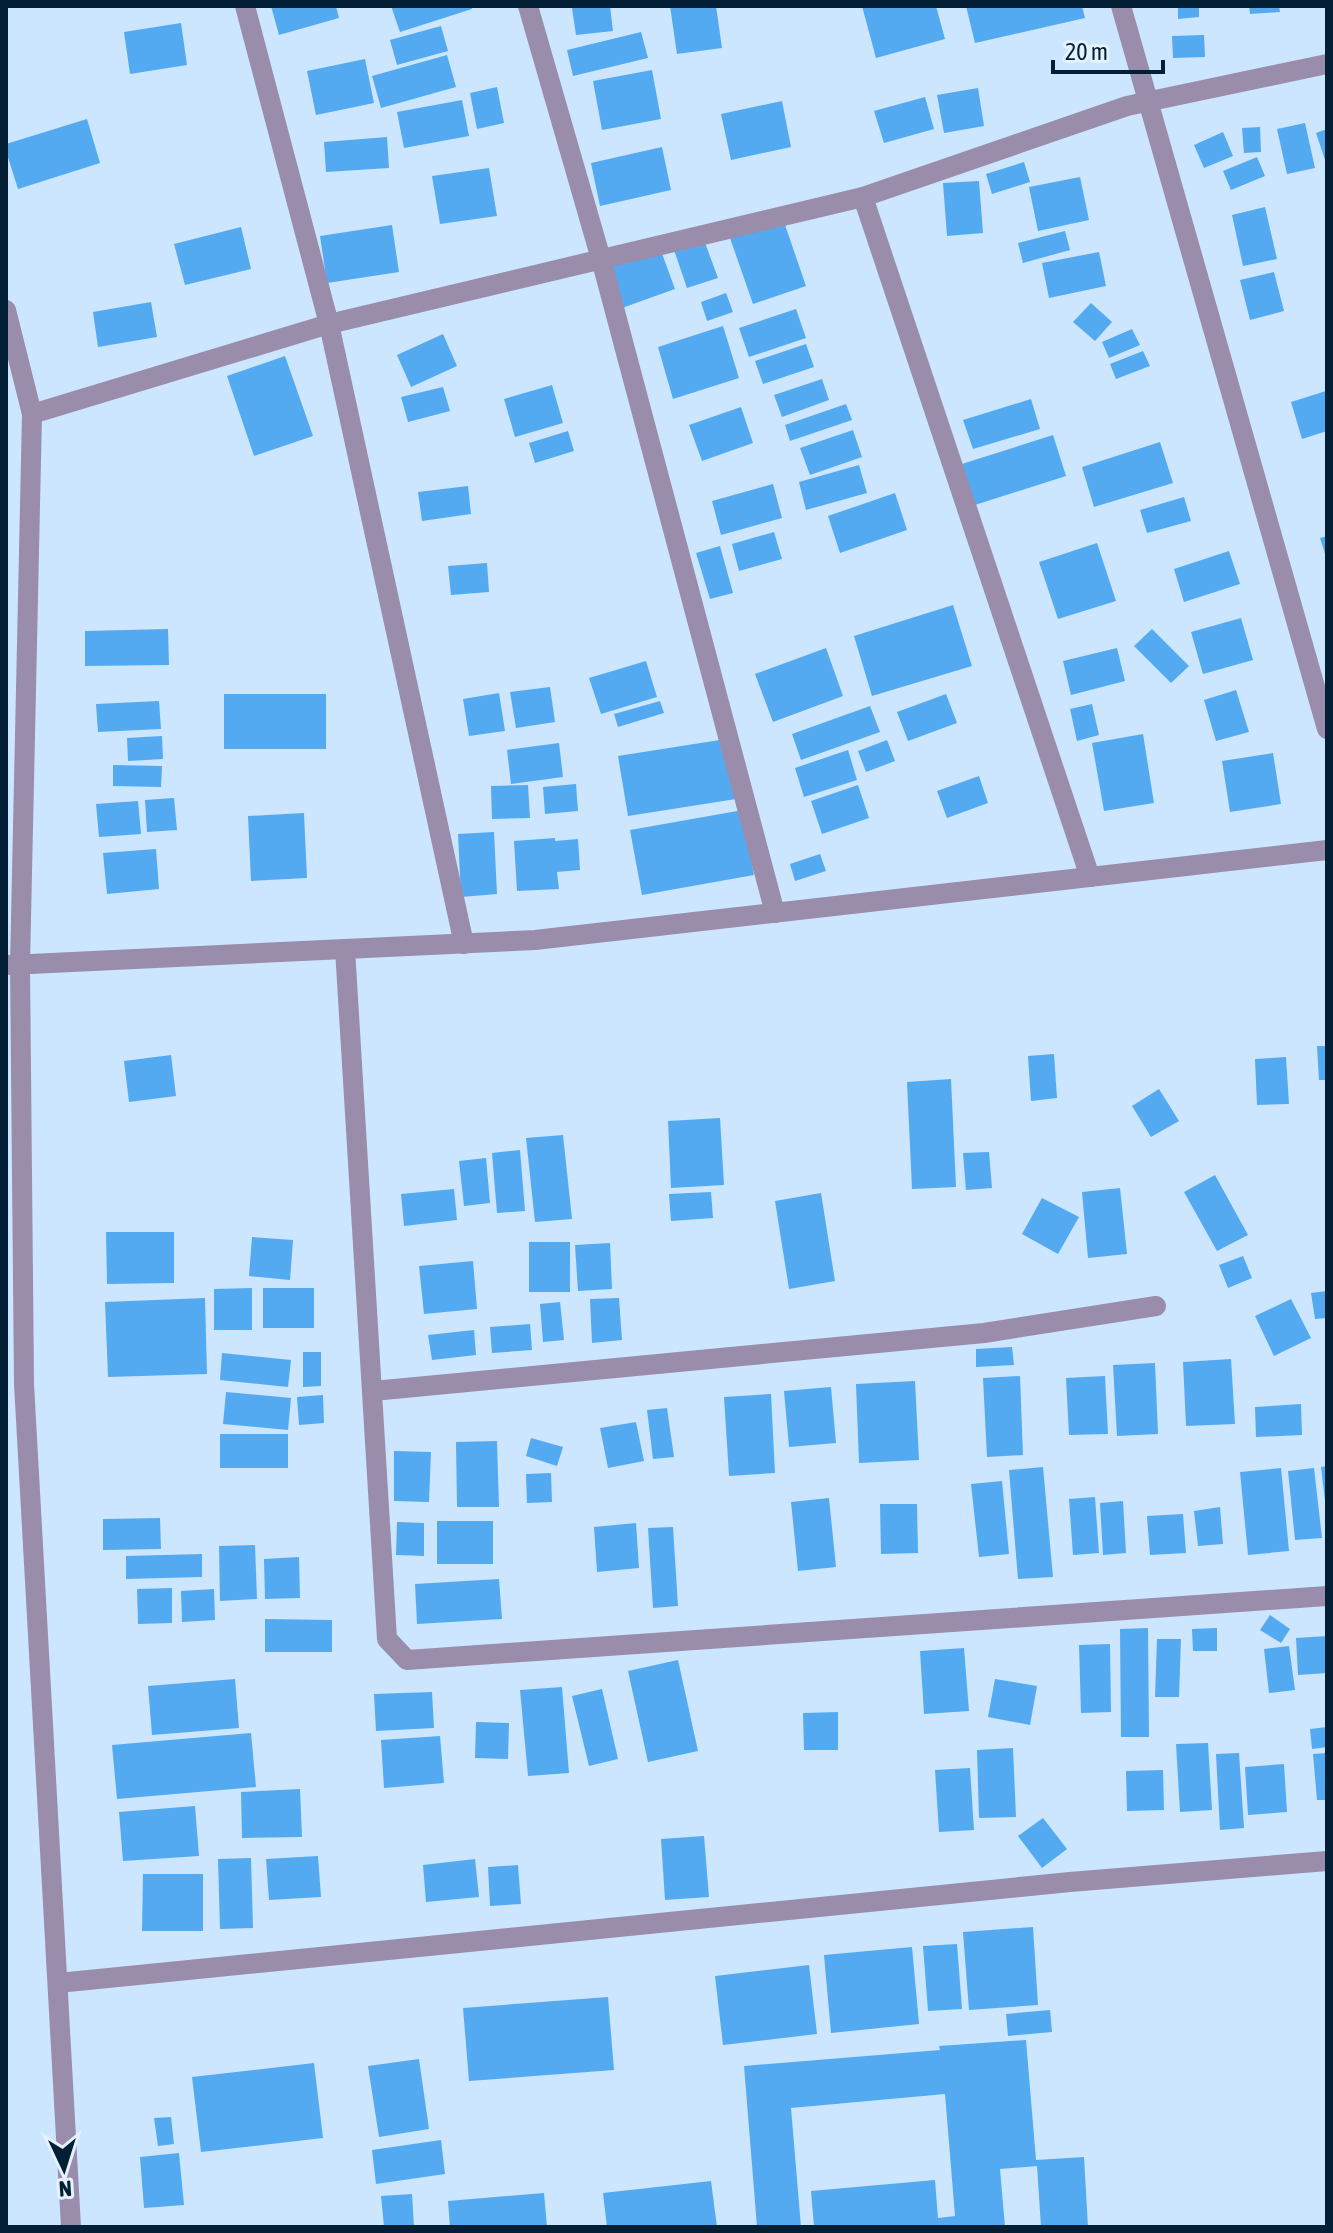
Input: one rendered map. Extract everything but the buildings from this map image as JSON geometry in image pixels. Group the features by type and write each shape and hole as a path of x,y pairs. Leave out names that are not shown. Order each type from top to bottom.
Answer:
{"street":[{"path":"245,6 329,324 464,944"},
{"path":"528,6 601,259 775,913"},
{"path":"1121,6 1327,729"},
{"path":"32,414 329,324 863,197 1127,106 1327,64"},
{"path":"863,197 1090,877"},
{"path":"6,310 32,414 13,965 15,1385 58,1983 71,2227"},
{"path":"13,965 535,940 1327,850"},
{"path":"345,949 387,1639 407,1660 1327,1596"},
{"path":"373,1391 984,1333 1156,1306"},
{"path":"58,1983 1070,1882 1327,1861"}]}
